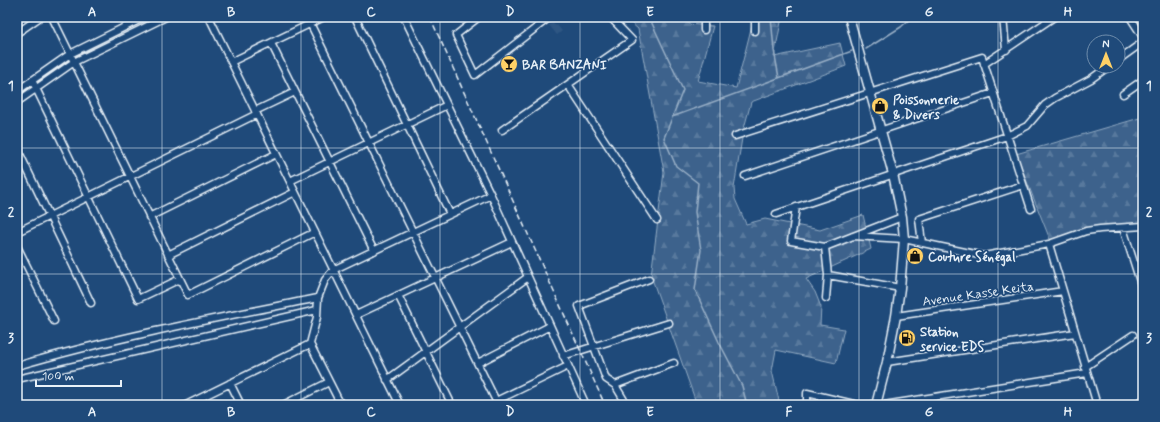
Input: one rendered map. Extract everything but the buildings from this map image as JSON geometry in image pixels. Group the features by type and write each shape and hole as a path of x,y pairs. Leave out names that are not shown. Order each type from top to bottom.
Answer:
{"main road":[{"path":"849,17 893,174 902,218 904,239 896,316 888,362 876,405"}],"street":[{"path":"17,33 40,17"},
{"path":"52,17 188,295 315,232"},
{"path":"17,91 70,54 136,19 145,17"},
{"path":"17,102 74,62 166,17"},
{"path":"209,17 400,405"},
{"path":"307,17 497,403 568,366"},
{"path":"231,62 324,17"},
{"path":"355,17 450,214"},
{"path":"404,17 491,195 586,405"},
{"path":"479,17 456,35 475,75 550,17"},
{"path":"502,130 632,40 610,17"},
{"path":"704,17 704,30"},
{"path":"754,31 755,17"},
{"path":"1003,17 1006,50"},
{"path":"984,64 1054,17"},
{"path":"1130,17 1140,27 1143,37"},
{"path":"1126,54 1143,42"},
{"path":"271,43 374,251"},
{"path":"735,136 982,57 1031,209"},
{"path":"776,214 1007,136 1027,126 1045,105 1055,98 1092,79 1099,74"},
{"path":"32,80 138,299 180,279"},
{"path":"1123,94 1143,80"},
{"path":"568,85 657,220"},
{"path":"17,232 130,177 295,92"},
{"path":"745,176 993,93"},
{"path":"290,181 447,106"},
{"path":"17,148 91,303"},
{"path":"149,217 276,154"},
{"path":"922,243 920,219 1023,185"},
{"path":"168,255 295,192"},
{"path":"341,405 310,344 317,317 318,298 324,280 333,270 491,195"},
{"path":"796,207 791,241 825,247 902,218"},
{"path":"853,236 904,239 984,256 1049,244 1086,231 1143,226"},
{"path":"1123,228 1143,291"},
{"path":"356,315 512,242"},
{"path":"1049,244 1096,405"},
{"path":"17,246 54,321"},
{"path":"825,247 828,275 826,298"},
{"path":"828,275 900,288"},
{"path":"387,380 528,277"},
{"path":"627,405 616,385 606,379 579,306 649,279"},
{"name":"Avenue Kasse Keita","path":"896,316 1063,291"},
{"path":"398,295 452,405"},
{"path":"17,366 47,357 166,328 318,298"},
{"path":"17,379 317,310"},
{"path":"563,356 670,323"},
{"path":"478,363 550,326"},
{"path":"888,362 1075,332"},
{"path":"884,405 1086,370 1133,335"},
{"path":"186,405 310,344"},
{"path":"616,385 674,363"},
{"path":"283,405 329,382"},
{"path":"230,383 241,405"},
{"path":"806,405 807,393 858,405"},
{"path":"1136,405 1143,400"},
{"path":"909,401 926,405"}],"shaded area":[{"path":"553,22 562,31 557,35 549,25"}],"green space":[{"path":"624,17 688,17 689,24 713,26 698,81 736,88 754,17 782,17 774,57 840,43 846,66 751,102 743,132 734,188 735,199 746,224 765,219 820,230 863,215 871,249 806,279 815,292 821,307 820,325 844,329 836,363 776,350 772,371 780,405 697,405 651,276 664,172 638,29"},
{"path":"1143,117 1143,222 1051,242 1016,154"}],"waterway":[{"path":"649,17 683,90 664,138 676,166 698,183 695,212 701,250 695,290 719,342 742,386 747,405"},
{"path":"771,17 774,50 779,78"},
{"path":"866,49 901,27 912,17"},
{"path":"672,117 852,51"}],"railway":[{"path":"430,17 605,405"}],"place":[{"name":"BAR BANZANI","path":"509,64"},
{"name":"Poissonnerie & Divers","path":"880,106"},
{"name":"Couture Sénégal","path":"915,256"},
{"name":"Station service EDS","path":"907,338"}]}
